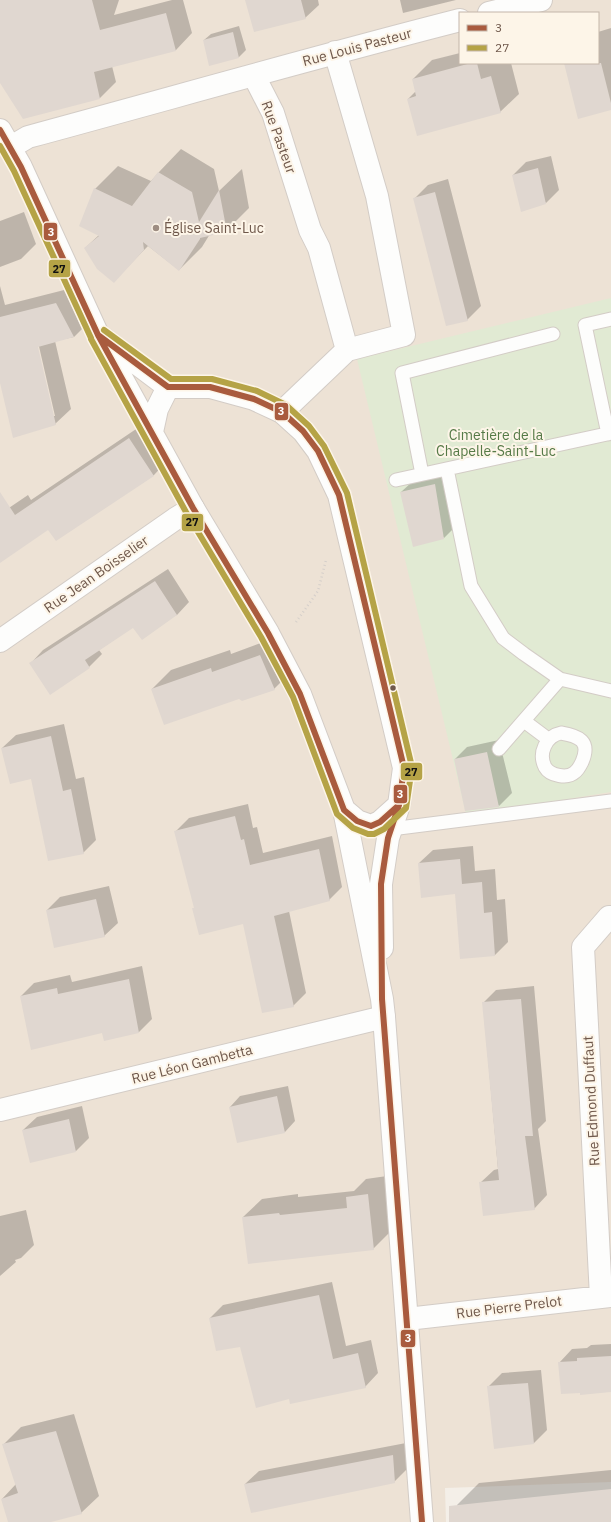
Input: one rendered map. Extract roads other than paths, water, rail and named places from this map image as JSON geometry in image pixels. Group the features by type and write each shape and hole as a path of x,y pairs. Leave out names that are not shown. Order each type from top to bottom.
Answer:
{"street":[{"path":"493,12 541,0"},
{"name":"Rue Louis Pasteur","path":"254,76 335,52 459,20"},
{"path":"282,412 347,350 404,335 377,196 335,52"},
{"path":"254,76 28,137 5,139 21,167 98,335 193,508 268,633 300,694 344,810 383,1008"},
{"name":"Rue Pasteur","path":"254,76 273,113 310,230 319,248 347,350"},
{"path":"98,335 168,387 210,387 254,399 282,412 302,431 318,451 339,494 404,768 399,805 388,838 381,884 383,1008 422,1522"},
{"path":"152,432 157,409 168,387"},
{"name":"Rue Jean Boisselier","path":"0,641 193,508"},
{"path":"344,810 358,821 371,826 380,822 399,805"},
{"name":"Rue Edmond Duffaut","path":"606,1296 583,947 609,917 611,917"},
{"name":"Rue Léon Gambetta","path":"0,1110 383,1008"},
{"name":"Rue Pierre Prelot","path":"407,1319 606,1296"}],"lane":[{"path":"396,480 609,433 585,325 611,319"},
{"path":"422,474 402,373 553,334"},
{"path":"447,469 471,586 503,638 560,679 611,690"},
{"path":"499,749 560,679"},
{"path":"524,721 548,739"},
{"path":"391,829 611,801"}],"place":[{"name":"Église Saint-Luc","path":"156,228"}],"park label":[{"name":"Cimetière de la Chapelle-Saint-Luc","path":"496,444"}]}
